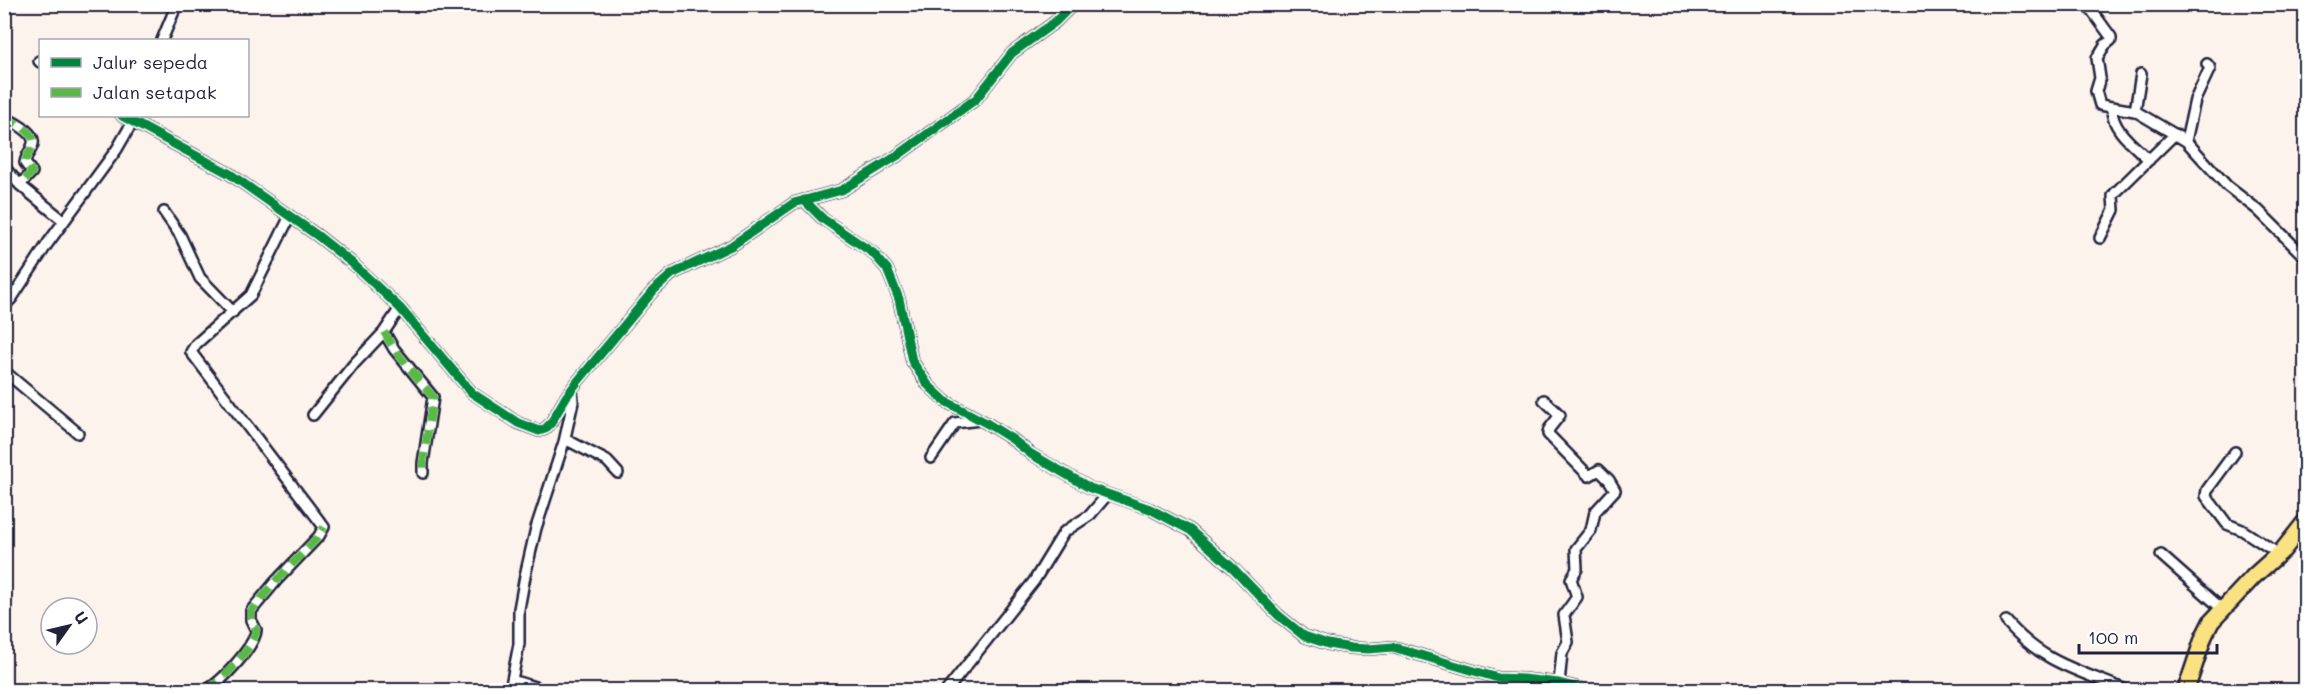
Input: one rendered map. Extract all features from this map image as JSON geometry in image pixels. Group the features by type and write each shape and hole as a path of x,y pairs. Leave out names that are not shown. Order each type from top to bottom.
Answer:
{"main road":[{"path":"2186,690 2207,629 2222,609 2278,554 2306,521"}],"street":[{"path":"162,39 177,4"},
{"path":"4,306 8,296 117,149 135,119 211,162 290,216 352,263 400,308 472,393 518,423 539,431 545,429 572,390 653,291 672,274 718,253 779,212 804,200 826,196 852,185 897,156 976,99 1012,53 1055,22 1073,4"},
{"path":"2087,4 2111,37 2097,56 2100,78 2096,91 2100,105 2135,111 2186,141 2227,186 2258,210 2306,258"},
{"path":"2186,141 2195,100 2210,70 2207,64"},
{"path":"2135,111 2140,74"},
{"path":"2112,108 2114,121 2120,130 2149,160"},
{"path":"4,117 29,133 33,139 33,145 25,163 32,172 20,185"},
{"path":"2100,238 2114,210 2113,196 2175,134"},
{"path":"4,167 20,185 64,220"},
{"path":"804,200 823,219 868,249 882,262 899,299 915,368 945,401 1012,439 1031,454 1089,488 1150,509 1190,530 1234,569 1278,615 1304,636 1328,644 1351,648 1394,647 1498,678 1559,683 1586,690"},
{"path":"164,212 177,230 200,278 233,312"},
{"path":"206,690 219,684 254,639 256,630 251,620 252,611 276,581 319,536 324,527 191,352 196,344 251,295 290,216"},
{"path":"313,415 354,364 384,332 400,308"},
{"path":"384,332 394,349 433,397 423,473"},
{"path":"4,370 78,433"},
{"path":"510,690 519,644 519,609 525,576 536,528 565,439 573,402 572,390"},
{"path":"1544,400 1560,416 1549,429 1548,434 1587,475 1599,470 1615,490 1595,512 1591,530 1576,549 1577,569 1571,579 1577,597 1564,615 1568,642 1562,653 1559,683"},
{"path":"931,458 955,423 980,420"},
{"path":"565,439 607,461 618,473"},
{"path":"2235,452 2207,490 2206,496 2229,525 2242,530 2278,554"},
{"path":"947,690 1034,581 1064,532 1090,515 1107,495"},
{"path":"2161,555 2222,609"},
{"path":"2006,621 2048,658 2126,690"},
{"path":"512,680 544,690"}],"marked path":[{"path":"4,117 23,128 33,140 25,163 32,172 20,185"},
{"path":"384,332 394,349 433,397 423,473"},
{"path":"206,690 228,672 250,645 256,630 251,620 251,611 319,536 324,527"}],"cycle path":[{"path":"124,117 230,174 318,236 352,263 400,308 472,393 518,423 539,431 551,423 578,381 653,291 672,274 731,246 794,203 842,190 897,156 976,99 1012,53 1055,22 1073,4"},
{"path":"804,200 823,219 873,253 887,269 899,299 912,361 928,385 945,401 988,424 1031,454 1090,488 1150,509 1190,530 1234,569 1278,615 1304,636 1328,644 1351,648 1393,647 1498,678 1559,683 1586,690"}]}
